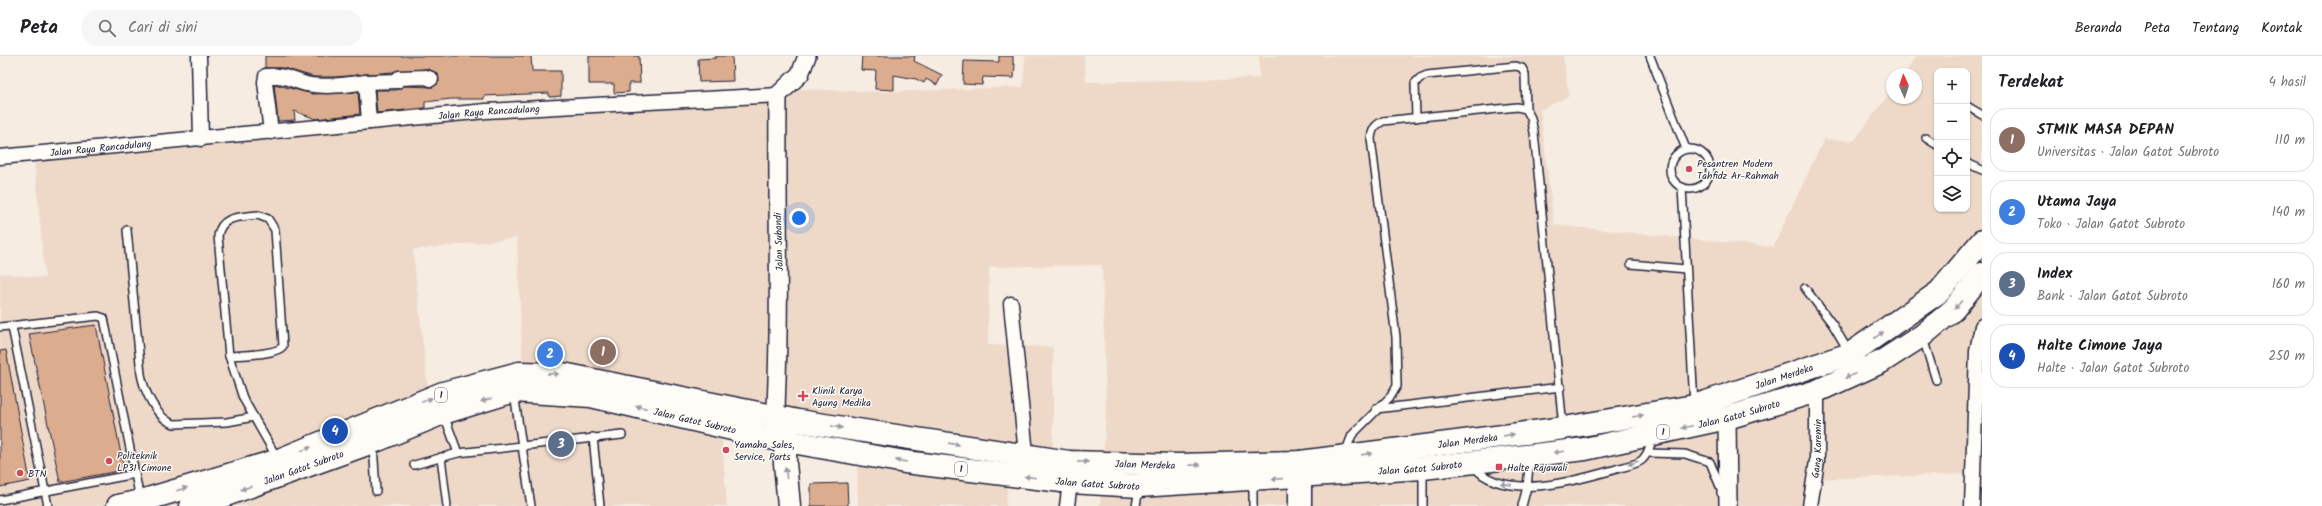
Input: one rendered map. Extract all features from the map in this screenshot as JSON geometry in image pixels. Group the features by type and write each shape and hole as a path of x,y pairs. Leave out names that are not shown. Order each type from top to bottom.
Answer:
{"main road":[{"name":"Jalan Merdeka","path":"902,437 1026,454 1069,462 1140,481 1178,465 1301,469 1344,457 1564,428 1694,406 1850,354 1939,292 1982,241"},
{"name":"Jalan Gatot Subroto","path":"203,504 373,442 443,412 514,391 592,396 780,440 904,462 1070,482 1253,480 1301,469 1423,468 1585,449 1651,443 1727,418 1818,391 1881,362 1923,335 1954,309 1980,282"},
{"name":"Jalan Gatot Subroto","path":"118,506 141,501 279,460 443,393 519,373 562,374 781,417 902,437"},
{"path":"781,417 780,440 789,506"},
{"path":"1300,506 1301,469"}],"street":[{"path":"199,56 202,138"},
{"path":"778,95 800,74 807,56"},
{"path":"272,132 265,82 266,76 283,75 305,84 321,85 397,81 399,78 426,77 432,79"},
{"path":"366,82 369,122"},
{"name":"Jalan Raya Rancadulang","path":"0,157 272,132 486,110 778,95"},
{"name":"Jalan Subandi","path":"778,95 777,193 780,292 781,417"},
{"path":"1011,304 1026,454"},
{"path":"1972,506 1977,351 1982,326"},
{"name":"Gang Karemin","path":"1810,506 1817,461 1818,391"},
{"path":"1727,418 1728,506"},
{"path":"1067,506 1070,482"}],"lane":[{"path":"1650,56 1686,149"},
{"path":"1416,118 1415,83 1420,78 1427,75 1516,66 1522,68 1525,74 1526,109 1531,118 1534,132 1564,428"},
{"path":"1344,457 1352,435 1376,409 1391,396 1397,386 1398,374 1396,337 1371,139 1372,130 1376,124 1383,121 1517,107 1526,109"},
{"path":"1970,108 1982,114"},
{"path":"1926,138 1934,143"},
{"path":"1686,149 1698,151 1708,159 1710,171 1705,183 1694,189 1682,187 1672,179 1670,167 1675,156 1686,149"},
{"path":"1970,164 1982,170"},
{"path":"1682,187 1694,406"},
{"path":"229,356 274,352 281,349 283,346 275,230 268,219 258,215 228,219 219,228 218,236 229,356 235,377 254,417 279,460"},
{"path":"127,230 141,374 147,394 167,422 174,424 227,422 254,417"},
{"path":"1631,264 1686,269"},
{"path":"1805,288 1833,325 1850,354"},
{"path":"0,328 98,316 104,318 141,501"},
{"path":"12,327 48,506"},
{"path":"1923,335 1936,380"},
{"path":"1376,409 1560,387"},
{"path":"514,391 531,506"},
{"path":"443,412 458,453"},
{"path":"414,465 458,453 622,435"},
{"path":"593,437 600,506"},
{"path":"373,442 376,491"},
{"path":"1470,463 1480,475 1500,483 1527,487 1583,479 1641,461 1651,443 1710,462 1721,489 1720,506"},
{"path":"1522,506 1527,487 1530,456"},
{"path":"441,457 447,506"},
{"path":"1423,468 1423,506"},
{"path":"0,500 135,474"},
{"path":"1253,480 1253,506"}],"shaded area":[{"path":"1025,56 1084,56 1086,82 1259,78 1259,56 1563,56 1569,96 1540,110 1554,225 1773,247 1824,139 1854,141 1886,98 1886,104 1922,104 1922,68 1908,68 1917,56 1982,56 1982,506 1969,506 1971,474 1819,479 1813,506 1100,506 1106,412 1102,265 989,267 988,345 1053,347 1053,493 1007,487 1006,506 858,506 857,462 722,440 727,506 0,506 0,273 45,278 34,157 801,89 884,92 1023,87","holes":["517,238 524,398 432,427 413,250"]}],"building":[{"path":"265,56 531,56 532,71 561,71 561,96 549,97 549,93 484,96 484,99 451,99 425,102 425,108 377,113 375,90 397,90 403,86 433,87 439,82 438,74 426,69 336,77 314,77 284,68 265,68"},
{"path":"589,56 639,56 640,83 629,83 629,92 614,93 614,84 589,84"},
{"path":"716,56 732,56 733,81 699,82 698,59 716,58"},
{"path":"862,56 915,56 914,61 942,75 937,85 926,79 924,83 916,79 894,75 894,90 875,89 876,71 861,70"},
{"path":"999,56 1013,56 1013,64 1015,64 1014,78 983,77 982,85 963,84 964,61 999,62"},
{"path":"274,84 313,94 358,92 360,114 316,119 294,111 295,120 278,121"},
{"path":"96,325 124,470 60,482 29,334"},
{"path":"6,350 30,481 0,487 0,351"},
{"path":"847,483 848,506 811,506 811,484"}],"place":[{"name":"Pesantren Modern Tahfidz Ar-Rahmah","path":"1689,169"},
{"name":"STMIK MASA DEPAN","path":"603,352"},
{"name":"Utama Jaya","path":"550,354"},
{"name":"Klinik Karya Agung Medika","path":"803,396"},
{"name":"Halte Cimone Jaya","path":"335,431"},
{"name":"Index","path":"561,444"},
{"name":"Yamaha Sales, Service, Parts","path":"726,450"},
{"name":"Politeknik LP3I Cimone","path":"109,461"},
{"name":"Halte Rajawali","path":"1499,467"},
{"name":"BTN","path":"20,473"}]}
